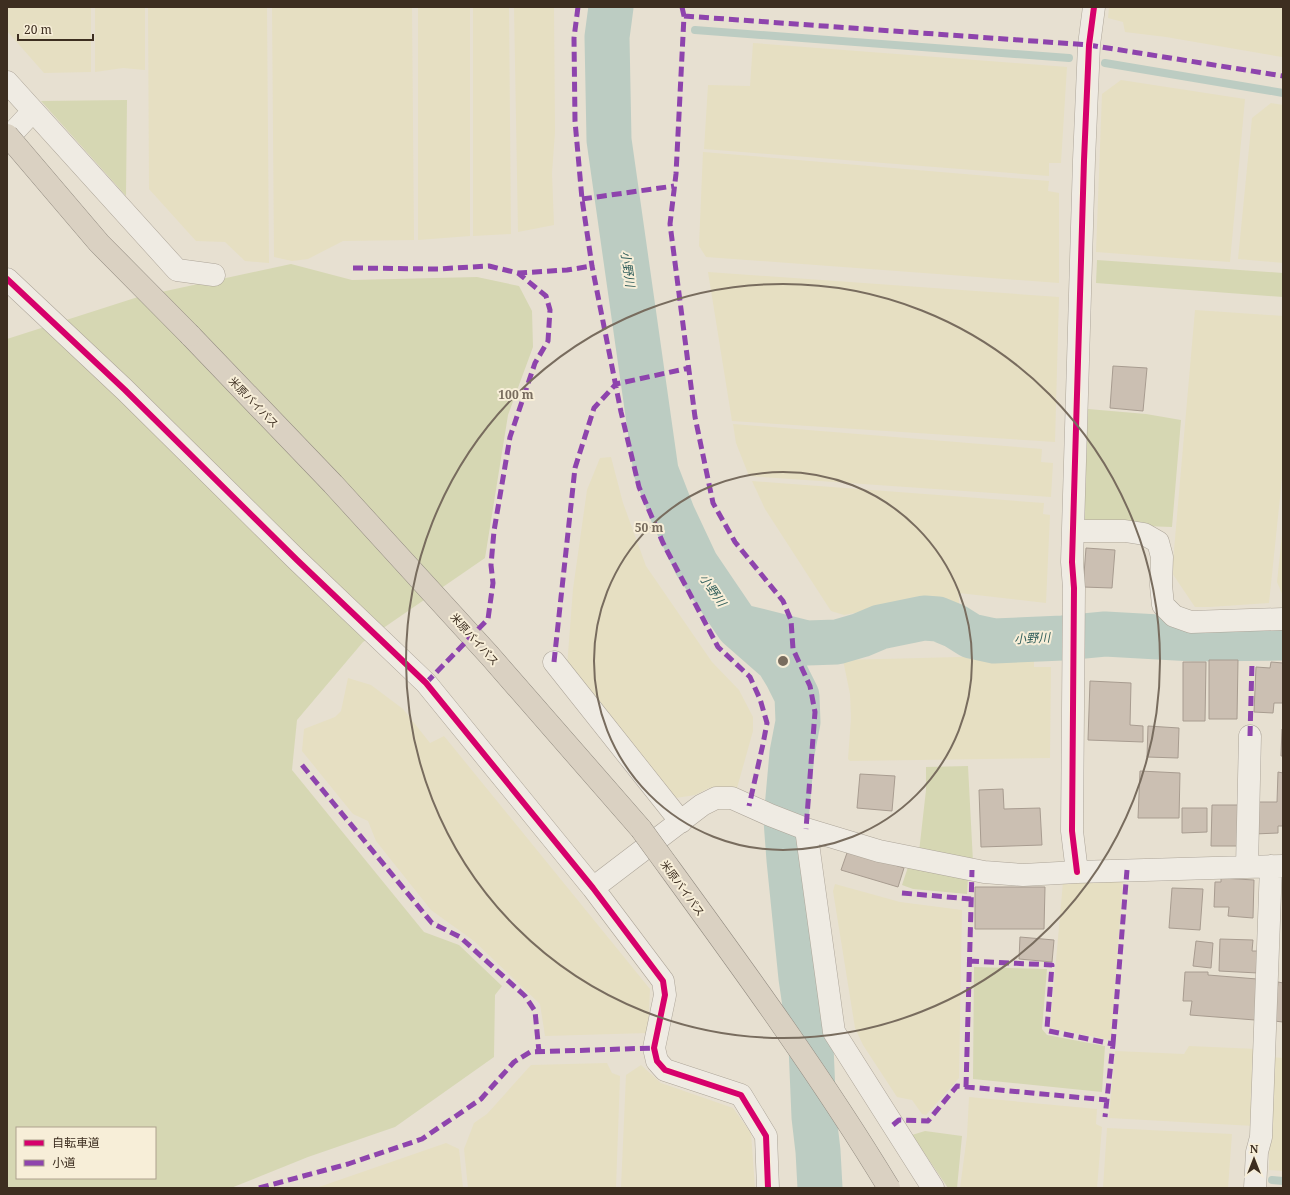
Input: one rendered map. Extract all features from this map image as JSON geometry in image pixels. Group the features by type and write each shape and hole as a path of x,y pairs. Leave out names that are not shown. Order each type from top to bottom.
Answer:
{"highway":[{"name":"米原バイパス","path":"7,135 99,243 333,484 485,650 641,829 750,980 862,1143 889,1188"}],"street":[{"path":"1077,872 1072,831 1074,588 1072,562 1084,160 1089,45 1094,7"},
{"path":"7,82 177,270 214,276"},
{"path":"7,139 33,112"},
{"path":"7,279 125,390 297,560 426,683 593,888 663,981 665,995 654,1048 657,1061 665,1070 740,1095 766,1136 768,1188"},
{"path":"1073,531 1125,531 1144,534 1158,542 1162,557 1161,585 1163,605 1174,616 1190,622 1283,619"},
{"path":"554,662 681,822"},
{"path":"1247,866 1250,736"},
{"path":"593,888 702,806 716,798 732,798 770,815 803,827 879,851 984,872 1023,875 1277,866 1261,1137 1257,1152 1255,1188"},
{"path":"803,827 834,1032 933,1188"}],"shaded area":[{"path":"7,7 91,7 91,72 44,73 7,31"},
{"path":"95,7 145,7 145,70 123,68 95,72"},
{"path":"148,7 267,7 269,263 245,261 225,242 196,241 149,189"},
{"path":"272,7 412,7 414,240 343,241 308,259 292,261 274,257"},
{"path":"418,7 470,7 470,236 418,240"},
{"path":"473,7 509,7 511,234 473,236"},
{"path":"514,7 554,7 555,132 552,173 554,225 518,232"},
{"path":"1109,7 1283,7 1282,57 1166,37 1125,32 1123,22 1108,18"},
{"path":"753,43 1067,67 1061,163 1049,163 1049,176 704,149 708,85 750,86"},
{"path":"1121,80 1245,99 1230,262 1096,252 1102,94"},
{"path":"1271,103 1283,105 1283,263 1238,259 1252,118"},
{"path":"703,152 1049,181 1048,191 1059,193 1059,283 706,257 699,246"},
{"path":"708,272 1059,297 1055,442 732,421"},
{"path":"1195,310 1283,316 1283,469 1269,603 1195,607 1172,573"},
{"path":"733,424 1042,449 1041,462 1053,463 1051,497 749,476 736,443"},
{"path":"611,457 623,503 646,566 712,662 739,690 753,717 753,731 737,788 709,788 695,795 676,798 567,667 573,589 587,490 600,458"},
{"path":"752,481 1044,503 1043,514 1050,515 1046,603 959,593 959,605 931,600 917,601 844,615 831,611 765,509"},
{"path":"1283,526 1283,596 1277,582"},
{"path":"1034,655 1034,667 1051,667 1050,758 850,761 848,759 851,718 850,694 843,660"},
{"path":"348,678 371,685 403,709 430,743 444,736 650,989 648,1033 545,1036 540,1004 474,941 431,910 376,841 368,821 353,814 302,751 304,729 335,717 341,711"},
{"path":"1123,880 1111,1040 1050,1028 1063,882"},
{"path":"835,884 900,902 962,910 959,1078 926,1115 922,1114 912,1100 897,1097 863,1045 855,1028 833,891"},
{"path":"1189,1046 1257,1049 1254,1126 1109,1118 1115,1051 1184,1054"},
{"path":"1271,1057 1283,1058 1283,1171 1269,1170"},
{"path":"607,1063 612,1073 620,1076 616,1188 468,1188 464,1149 474,1123 487,1114 531,1065"},
{"path":"641,1065 661,1083 733,1108 751,1133 755,1188 621,1188 626,1075"},
{"path":"969,1097 1097,1109 1096,1124 1102,1127 1097,1188 960,1188 967,1136"},
{"path":"1107,1128 1232,1134 1228,1188 1103,1188"},
{"path":"446,1143 459,1149 463,1188 316,1188"}],"green space":[{"path":"127,100 126,196 41,101"},
{"path":"1097,260 1283,273 1283,297 1096,283"},
{"path":"291,264 352,280 477,277 519,286 532,311 533,347 508,415 485,558 363,642 297,720 292,770 424,932 459,945 502,986 495,995 494,1057 395,1127 308,1157 231,1188 7,1188 7,339 138,297"},
{"path":"1088,409 1146,414 1181,420 1172,527 1089,524 1084,518"},
{"path":"968,766 973,862 919,852 926,790 926,767"},
{"path":"908,867 968,877 967,894 913,889 902,885"},
{"path":"974,967 1047,969 1042,1029 1047,1035 1105,1046 1102,1092 973,1079"},
{"path":"925,1131 962,1136 957,1188 948,1188 912,1135"}],"building":[{"path":"1113,366 1147,368 1143,411 1110,408"},
{"path":"1086,548 1115,550 1112,588 1083,587"},
{"path":"1209,660 1238,660 1237,719 1209,719"},
{"path":"1183,662 1206,662 1205,721 1183,721"},
{"path":"1271,662 1283,663 1283,703 1274,703 1273,713 1254,712 1256,667 1270,668"},
{"path":"1090,681 1131,683 1130,725 1143,726 1143,742 1088,740"},
{"path":"1148,726 1179,728 1178,758 1147,757"},
{"path":"1282,729 1283,756 1281,756"},
{"path":"1140,771 1180,773 1179,818 1138,818"},
{"path":"1278,772 1283,773 1283,826 1278,826 1278,833 1254,834 1254,802 1277,802"},
{"path":"860,774 895,776 892,811 857,808"},
{"path":"1003,789 1004,809 1040,808 1042,845 981,847 979,790"},
{"path":"1212,805 1243,805 1242,846 1211,846"},
{"path":"1182,808 1207,808 1207,832 1182,833"},
{"path":"848,850 904,868 898,887 841,870"},
{"path":"1221,878 1254,880 1253,918 1228,916 1229,907 1214,907 1215,882 1221,882"},
{"path":"975,887 1045,887 1044,929 975,929"},
{"path":"1172,888 1203,889 1200,930 1169,928"},
{"path":"1020,937 1054,940 1052,962 1019,959"},
{"path":"1220,939 1253,940 1252,951 1259,951 1258,973 1219,971"},
{"path":"1196,941 1213,943 1211,968 1193,966"},
{"path":"1185,972 1208,972 1208,975 1257,979 1255,1020 1190,1015 1192,1001 1183,1001"},
{"path":"1278,982 1283,983 1283,1022 1274,1021"}],"waterway":[{"name":"小野川","path":"611,7 607,37 609,140 656,471 673,515 696,564 738,626 778,661 797,696 798,722 792,753 786,820 801,978 811,1046 814,1117 820,1188"},
{"path":"695,30 1069,58"},
{"path":"1105,63 1283,93"},
{"name":"小野川","path":"743,627 807,643 837,642 861,635 880,627 924,618 938,619 955,626 971,636 994,641 1063,638 1105,634 1194,639 1283,638"},
{"path":"1272,1180 1283,1181"}],"marked path":[{"path":"578,7 574,38 575,121 582,199 592,266 621,412 639,487 663,543 718,647 750,677 760,699 767,723 749,806"},
{"path":"682,7 684,16 676,174 670,224 695,417 713,503 735,542 783,601 791,620 793,649 810,686 815,712 806,829"},
{"path":"684,16 1089,45 1283,76"},
{"path":"582,199 674,186"},
{"path":"353,268 438,269 489,266 518,273 567,270 592,266"},
{"path":"426,683 488,619 493,583 491,565 494,531 510,437 535,363 548,341 550,310 546,296 518,273"},
{"path":"554,662 575,468 594,408 616,384 689,368"},
{"path":"1250,736 1252,662"},
{"path":"302,765 432,923 460,937 525,996 535,1011 539,1052"},
{"path":"966,1087 972,870"},
{"path":"1113,1044 1127,870"},
{"path":"902,893 971,899"},
{"path":"969,961 1052,965 1047,1028 1049,1031 1113,1044 1105,1117"},
{"path":"259,1188 348,1164 422,1139 481,1099 514,1062 530,1052 654,1048"},
{"path":"893,1125 899,1120 928,1121 957,1086 1107,1100"}],"cycle path":[{"path":"1077,872 1072,831 1074,588 1072,562 1084,160 1089,45 1094,7"},
{"path":"7,279 125,390 297,560 426,683 593,888 663,981 665,995 654,1048 657,1061 665,1070 741,1095 766,1136 768,1188"}]}
